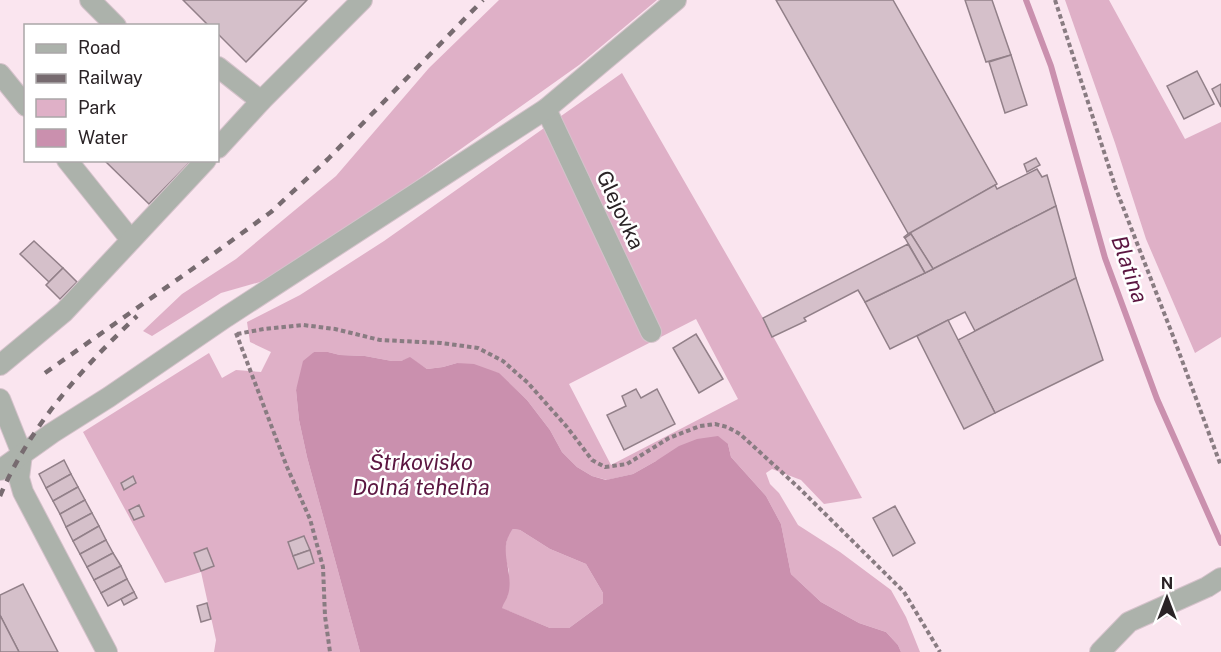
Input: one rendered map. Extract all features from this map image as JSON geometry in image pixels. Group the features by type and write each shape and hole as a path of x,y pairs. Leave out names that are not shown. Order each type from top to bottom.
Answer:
{"street":[{"path":"90,0 114,24"},
{"path":"219,147 261,101 362,0"},
{"path":"0,470 226,317 546,109 676,0"},
{"path":"219,68 261,101"},
{"path":"0,74 24,104"},
{"name":"Glejovka","path":"546,109 651,332"},
{"path":"70,162 131,240"},
{"path":"0,364 64,312 204,162"},
{"path":"0,399 22,454 19,478 23,492 107,652"},
{"path":"1100,652 1129,622 1214,582"}],"path":[{"path":"1055,0 1116,189 1221,466"},
{"path":"226,317 237,335 283,456 310,519 322,567 330,652"},
{"path":"237,335 264,329 303,325 335,329 380,340 441,343 478,348 503,361 528,383 567,427 592,460 605,467 627,464 669,438 700,426 715,424 727,427 740,434 798,487 904,592 940,652"}],"green space":[{"path":"499,0 657,0 579,65 274,278 221,293 152,336 143,331 182,294 236,259 336,176 429,68"},
{"path":"1065,0 1109,0 1185,139 1221,122 1221,337 1195,353 1146,239"},
{"path":"622,73 763,318 862,498 824,504 801,480 772,469 766,473 770,484 779,493 798,525 840,552 891,590 906,617 920,652 901,652 886,632 859,623 821,602 791,574 781,524 766,496 731,457 728,444 656,461 633,474 607,480 592,476 577,467 562,452 550,430 527,400 498,373 457,363 427,369 410,358 392,361 365,356 314,352 296,390 299,420 360,652 214,652 216,640 201,572 165,583 83,432 209,353 222,378 236,370 261,372 271,352 250,342 247,322 300,295 384,241","holes":["696,319 738,399 611,465 569,384"]},
{"path":"513,529 520,530 550,549 586,564 603,593 603,603 569,628 550,628 501,608 508,595 509,571 504,553 508,535"}],"water":[{"name":"Štrkovisko Dolná tehelňa","path":"314,352 365,356 392,361 401,361 410,357 427,369 457,363 474,364 499,373 527,400 550,430 562,452 577,467 592,476 606,480 633,474 679,446 697,439 718,436 728,444 731,457 766,496 781,524 791,574 821,602 859,623 886,632 901,652 360,652 299,420 296,390 303,361","holes":["513,529 520,530 550,549 586,564 603,593 603,603 569,628 550,628 502,608 510,586 506,545"]}],"building":[{"path":"183,0 307,0 246,62 219,35 219,24 207,24"},
{"path":"776,0 893,0 997,184 909,235"},
{"path":"965,0 992,0 1011,55 986,62"},
{"path":"1011,55 1027,105 1005,113 989,62"},
{"path":"1197,71 1214,104 1184,119 1167,86"},
{"path":"1221,84 1221,107 1212,89"},
{"path":"1036,158 1040,165 1027,172 1024,164"},
{"path":"106,162 190,162 149,204"},
{"path":"1037,169 1042,177 1047,175 1056,206 933,269 911,234 904,237 995,185 997,189"},
{"path":"1056,206 1076,278 975,331 965,312 890,349 865,302"},
{"path":"911,234 933,269 925,273 905,238"},
{"path":"34,241 63,268 49,282 20,254"},
{"path":"908,244 925,273 865,302 858,290 804,318 806,321 772,337 763,318"},
{"path":"63,268 77,282 60,299 46,285"},
{"path":"1076,278 1103,360 995,413 958,340"},
{"path":"948,320 995,413 964,429 917,336"},
{"path":"696,334 723,379 699,393 673,348"},
{"path":"636,389 641,398 657,389 675,424 624,450 607,415 626,406 622,396"},
{"path":"64,460 71,474 46,488 39,474"},
{"path":"71,474 78,487 53,501 46,488"},
{"path":"133,476 136,483 124,490 121,483"},
{"path":"78,487 85,500 60,514 53,501"},
{"path":"85,500 92,513 66,527 60,514"},
{"path":"139,505 144,516 134,520 129,510"},
{"path":"895,506 915,543 893,556 873,518"},
{"path":"92,513 99,526 73,541 66,527"},
{"path":"99,526 106,540 80,554 73,541"},
{"path":"304,536 310,550 293,556 288,542"},
{"path":"106,540 113,553 87,567 80,554"},
{"path":"207,548 214,566 201,571 194,553"},
{"path":"310,550 314,563 298,569 293,556"},
{"path":"113,553 121,566 94,580 87,567"},
{"path":"121,566 127,579 101,593 94,580"},
{"path":"127,579 134,592 108,606 101,593"},
{"path":"23,584 58,652 19,652 0,615 0,595"},
{"path":"134,592 137,598 124,605 121,599"},
{"path":"207,603 211,619 201,622 197,606"},
{"path":"0,615 19,652 0,652"}],"waterway":[{"name":"Blatina","path":"1026,0 1051,66 1105,258 1157,399 1221,543"}],"railway":[{"path":"45,373 271,212 328,159 483,0"},
{"path":"0,496 26,446 59,399 77,377 137,316"}]}
